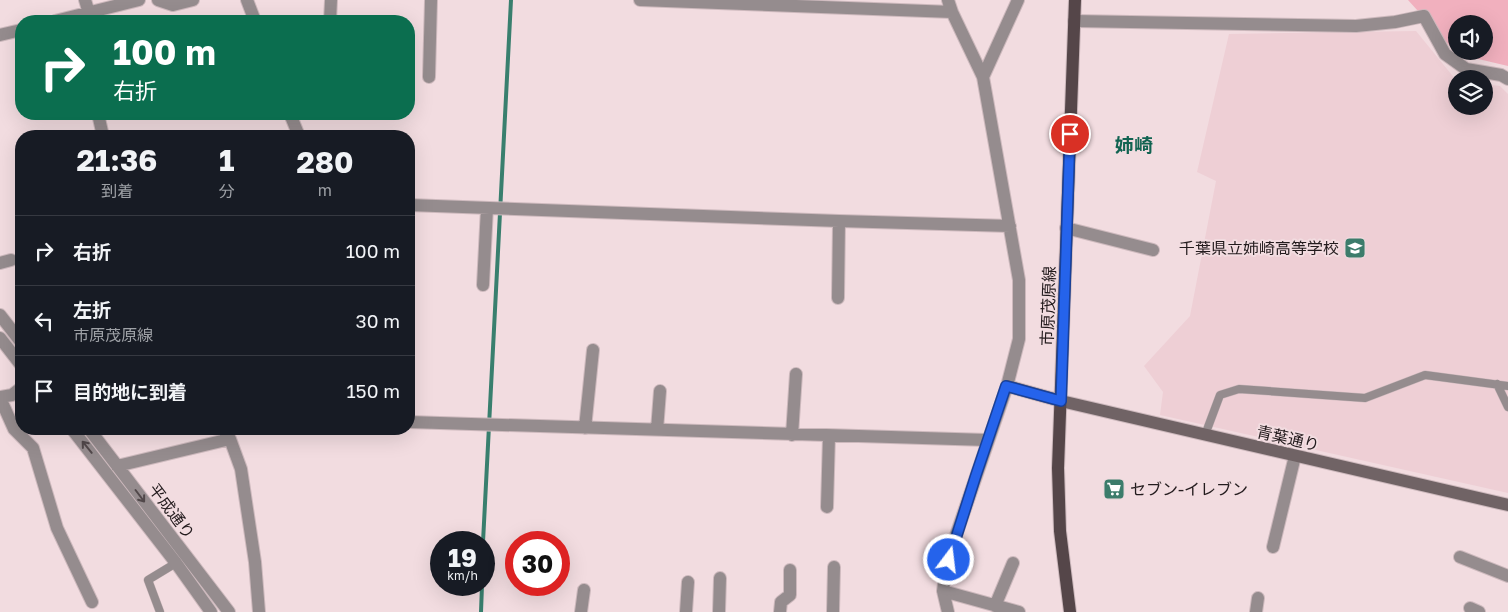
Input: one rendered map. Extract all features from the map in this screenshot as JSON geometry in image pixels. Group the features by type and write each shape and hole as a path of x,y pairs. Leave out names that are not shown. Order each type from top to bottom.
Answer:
{"main road":[{"name":"市原茂原線","path":"1070,612 1058,498 1075,0"}],"street":[{"path":"85,0 89,13"},
{"path":"85,15 139,0"},
{"path":"158,0 173,5 193,0"},
{"path":"247,0 253,15"},
{"path":"330,0 330,15"},
{"path":"429,78 431,0"},
{"path":"640,0 950,6 983,77 1019,280 1018,339 1006,386 953,544 943,591 948,612"},
{"path":"983,77 1018,0"},
{"path":"1074,21 1356,26 1395,22 1424,16 1445,54 1466,69 1508,79"},
{"path":"0,35 15,31"},
{"path":"415,205 1010,226"},
{"path":"483,285 487,208"},
{"path":"838,298 839,221"},
{"path":"1066,228 1153,250"},
{"path":"0,315 15,334"},
{"path":"0,338 15,357"},
{"path":"585,428 592,350"},
{"path":"792,434 796,374"},
{"name":"青葉通り","path":"1006,386 1061,401 1508,505"},
{"path":"657,430 660,391"},
{"path":"15,393 0,398 15,429"},
{"path":"415,422 987,440"},
{"path":"21,435 33,448 57,528 92,602"},
{"name":"平成通り","path":"77,435 176,563 211,612"},
{"name":"平成通り","path":"94,435 229,612"},
{"path":"117,466 223,435"},
{"path":"226,435 241,469 255,562 259,612"},
{"path":"826,507 829,436"},
{"path":"1273,547 1295,456"},
{"path":"1460,557 1508,576"},
{"path":"995,606 1013,563"},
{"path":"833,612 834,568"},
{"path":"780,612 781,602 790,595 790,570"},
{"path":"719,612 720,578"},
{"path":"686,612 688,582"},
{"path":"581,612 584,590"},
{"path":"943,591 1019,612"},
{"path":"1256,612 1258,598"}],"lane":[{"path":"1205,435 1220,395 1239,389 1365,398 1424,375 1508,386"},
{"path":"1497,384 1508,407"},
{"path":"160,612 148,580 176,563"}],"shaded area":[{"path":"1408,0 1508,0 1508,66 1482,60 1493,60 1493,15 1448,15 1448,44"},
{"name":"千葉県立姉崎高等学校","path":"1416,31 1448,70 1448,115 1493,115 1493,85 1500,86 1508,94 1508,493 1160,415 1163,392 1144,366 1190,316 1216,181 1197,172 1229,34"}],"waterway":[{"path":"484,531 511,0"},
{"path":"481,612 482,596"}],"place":[{"name":"千葉県立姉崎高等学校","path":"1355,248"},
{"name":"セブン-イレブン","path":"1114,489"}],"district":[{"name":"姉崎","path":"1134,144"}],"route":[{"path":"949,560 1006,386 1061,401 1070,134"}]}
